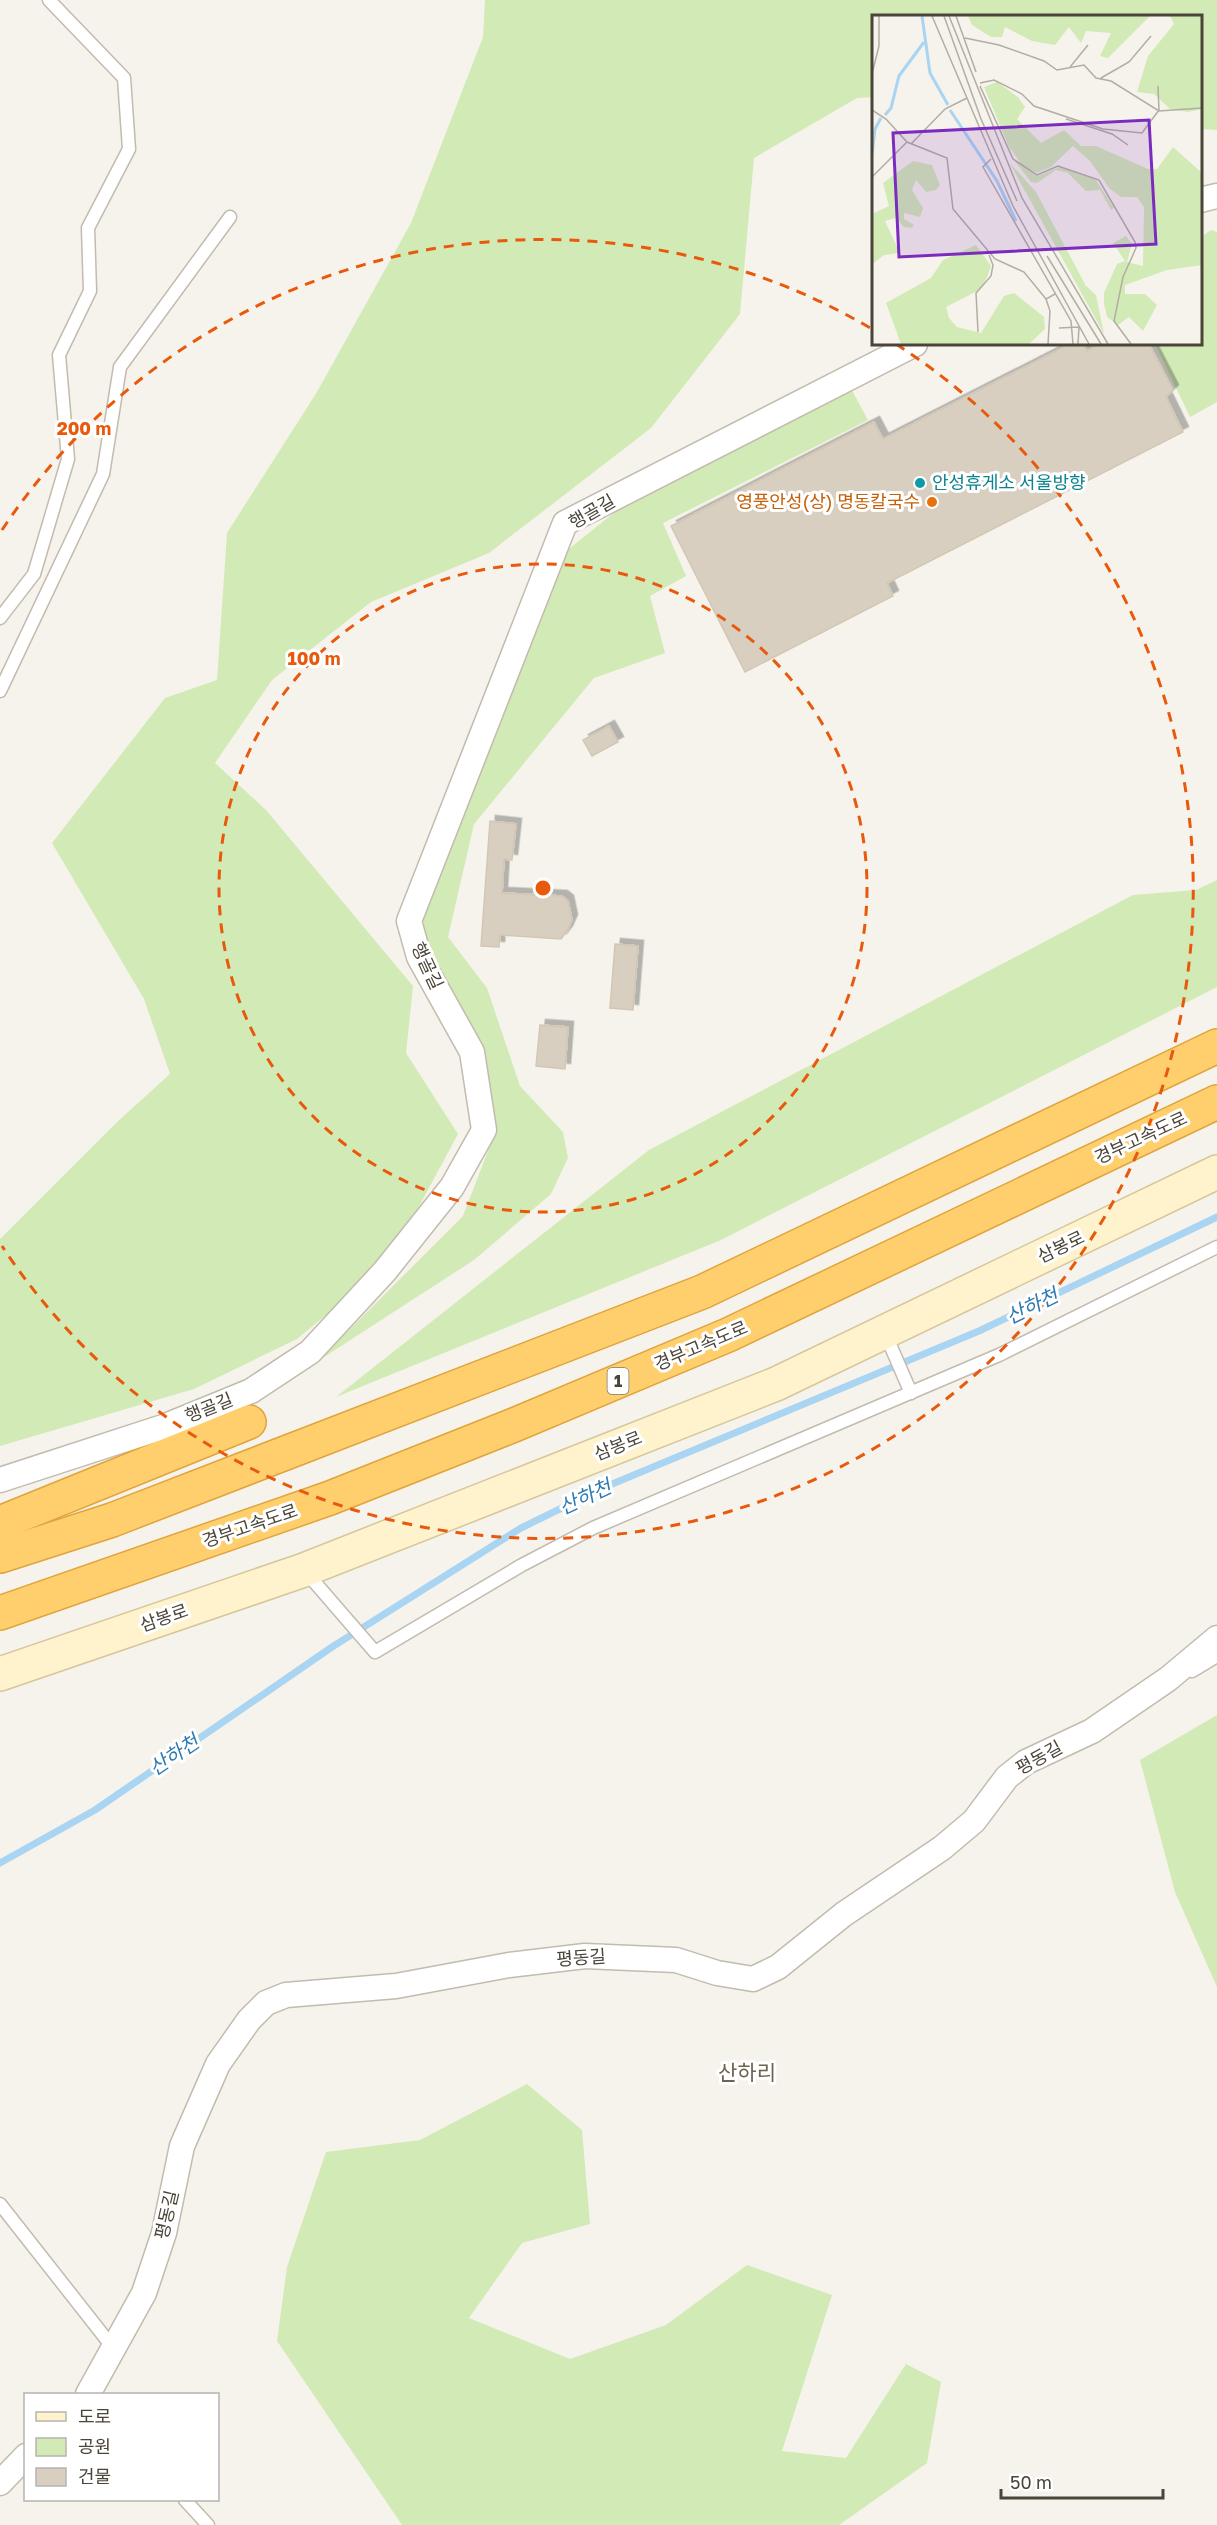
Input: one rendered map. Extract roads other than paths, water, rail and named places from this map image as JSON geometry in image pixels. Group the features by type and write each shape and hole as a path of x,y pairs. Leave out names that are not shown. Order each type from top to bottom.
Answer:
{"highway":[{"path":"0,1556 112,1520 702,1292 1217,1046"},
{"name":"경부고속도로","path":"0,1613 330,1498 728,1335 1217,1102"},
{"path":"0,1523 249,1422"}],"main road":[{"name":"삼봉로","path":"0,1674 304,1570 888,1342 1217,1172"}],"street":[{"path":"1202,200 1217,196"},
{"name":"행골길","path":"0,1480 163,1426 251,1391 310,1352 385,1271 452,1187 484,1130 472,1052 420,957 409,921 565,523 913,345"},
{"name":"평동길","path":"92,2393 144,2293 164,2233 182,2146 190,2126 218,2064 249,2020 266,2002 286,1995 396,1986 509,1965 585,1956 676,1960 717,1973 753,1979 778,1967 844,1914 942,1848 974,1821 1007,1777 1026,1762 1092,1731 1168,1679 1217,1638"},
{"path":"0,2483 24,2458"}],"lane":[{"path":"0,618 34,574 68,459 59,355 90,291 88,228 129,149 124,78 49,0"},
{"path":"0,691 103,474 120,367 230,217"},
{"path":"304,1570 332,1599 375,1652 522,1565 593,1528 999,1355 1217,1247"},
{"path":"888,1342 911,1393"},
{"path":"1168,1679 1195,1670 1217,1656"},
{"path":"0,2204 114,2349"},
{"path":"187,2501 208,2525"}],"waterway":[{"name":"산하천","path":"0,1863 95,1810 332,1647 521,1528 605,1487 979,1331 1217,1217"}],"place":[{"name":"안성휴게소 서울방향","path":"920,483"},
{"name":"영풍안성(상) 명동칼국수","path":"932,502"}],"district":[{"name":"산하리","path":"747,2073"}]}
